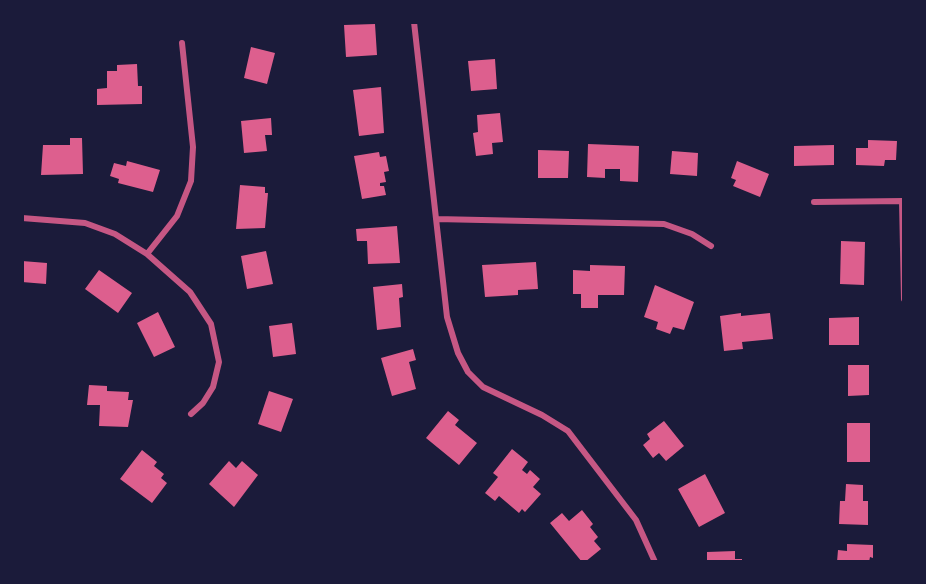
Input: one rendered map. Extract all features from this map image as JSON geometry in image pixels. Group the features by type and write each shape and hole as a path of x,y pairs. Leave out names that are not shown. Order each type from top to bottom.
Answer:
{"street":[{"path":"414,22 449,328 468,372 496,395 542,415 568,431 636,520 655,561"},
{"path":"147,254 177,216 191,181 193,147 182,43"},
{"path":"814,202 903,201 903,299"},
{"path":"22,218 73,221 96,226 147,254 199,302 215,336 219,362 217,379 203,403 191,414"},
{"path":"436,219 664,224 692,234 711,246"}],"building":[{"path":"375,24 377,55 346,57 344,25"},
{"path":"251,47 275,53 267,84 244,78"},
{"path":"495,59 497,89 471,91 468,61"},
{"path":"137,64 138,86 142,86 142,104 97,105 97,89 107,88 107,71 117,71 117,65"},
{"path":"381,87 384,133 359,136 353,90"},
{"path":"500,113 503,142 492,143 493,154 476,156 473,133 478,132 477,115"},
{"path":"271,118 272,135 265,135 267,151 244,153 241,121"},
{"path":"70,138 82,138 83,174 41,175 43,145 70,145"},
{"path":"868,140 897,141 896,160 885,160 884,166 856,165 856,148 868,148"},
{"path":"588,144 639,146 638,182 620,181 620,169 605,169 605,178 587,177"},
{"path":"834,145 834,165 794,166 794,146"},
{"path":"538,150 569,151 568,178 538,178"},
{"path":"672,151 698,153 697,176 670,174"},
{"path":"379,152 380,157 386,156 389,171 384,172 386,182 380,183 380,186 384,186 386,195 362,199 354,156"},
{"path":"127,161 160,170 153,192 118,183 119,179 110,176 114,163 126,166"},
{"path":"737,161 769,174 760,197 733,186 736,180 731,178"},
{"path":"240,185 265,187 265,193 268,193 265,228 236,229"},
{"path":"397,226 400,263 368,264 367,241 357,241 356,229"},
{"path":"841,241 865,242 864,285 840,284"},
{"path":"266,251 273,284 247,289 241,256"},
{"path":"22,261 47,263 46,284 22,282"},
{"path":"536,262 538,289 518,290 518,295 485,297 482,265"},
{"path":"590,265 625,266 624,295 598,295 598,308 581,308 581,294 573,294 573,270 590,271"},
{"path":"99,270 132,293 118,313 85,289"},
{"path":"402,284 403,297 399,298 401,327 377,330 373,287"},
{"path":"655,285 694,302 684,330 673,327 670,334 656,329 658,322 644,317"},
{"path":"158,312 175,347 154,357 137,323"},
{"path":"741,313 741,316 770,313 773,339 742,342 743,349 724,351 720,316"},
{"path":"859,317 859,345 829,345 829,318"},
{"path":"292,323 296,354 273,357 269,326"},
{"path":"413,349 416,360 409,362 416,389 392,396 381,358"},
{"path":"848,365 869,365 869,395 848,396"},
{"path":"89,385 107,386 107,391 129,392 128,400 133,400 128,427 99,426 100,405 87,405"},
{"path":"269,391 293,399 281,432 258,424"},
{"path":"448,411 459,420 455,425 477,443 459,465 426,438"},
{"path":"664,421 684,446 666,461 659,453 653,458 643,445 650,439 647,434"},
{"path":"847,423 870,423 870,462 847,462"},
{"path":"512,449 528,462 522,470 527,474 530,470 540,479 533,487 541,494 525,512 522,509 519,513 499,496 495,501 485,493 498,477 493,473"},
{"path":"142,450 157,462 154,466 164,474 161,478 167,483 152,503 120,479"},
{"path":"229,461 236,468 242,461 258,475 234,507 209,484"},
{"path":"705,474 725,513 699,527 678,489"},
{"path":"846,484 863,485 863,501 868,501 868,525 839,524 840,501 845,501"},
{"path":"582,510 593,524 590,527 598,537 594,541 601,549 585,562 582,562 550,523 562,513 569,521"},
{"path":"847,544 873,545 873,558 870,557 869,562 837,562 838,550 847,551"},
{"path":"735,551 735,559 742,559 742,562 707,562 707,552"}]}
